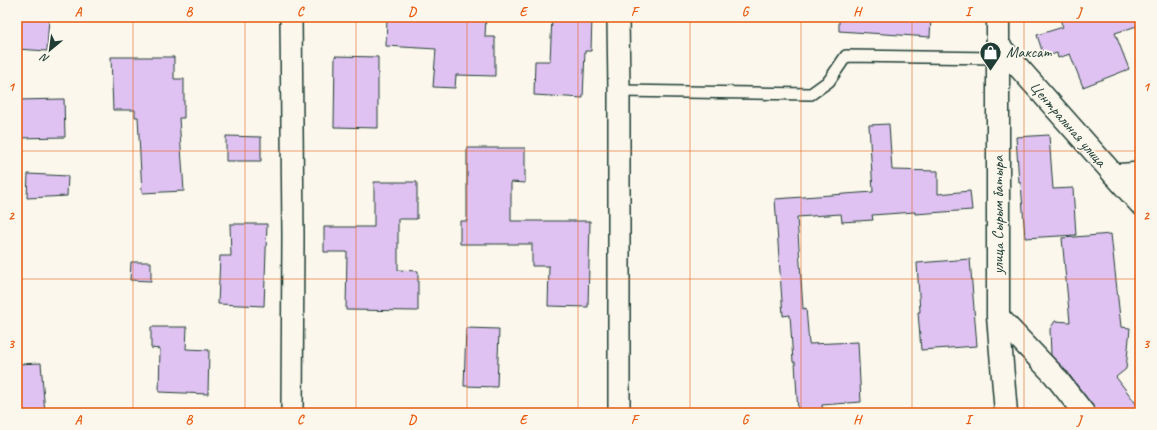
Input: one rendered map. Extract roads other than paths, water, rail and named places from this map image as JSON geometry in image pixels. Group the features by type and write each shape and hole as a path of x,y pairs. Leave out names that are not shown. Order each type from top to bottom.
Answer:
{"street":[{"path":"291,17 293,236 292,413"},
{"path":"618,17 620,91 619,413"},
{"name":"улица Сырым батыра","path":"998,17 998,316 1006,413"},
{"name":"Центральная улица","path":"997,50 1140,204"},
{"path":"1114,175 1140,173"},
{"path":"998,316 1054,375 1084,413"}],"lane":[{"path":"620,91 811,94 829,81 846,56 997,50"}],"place":[{"name":"Максат","path":"990,72"}]}
